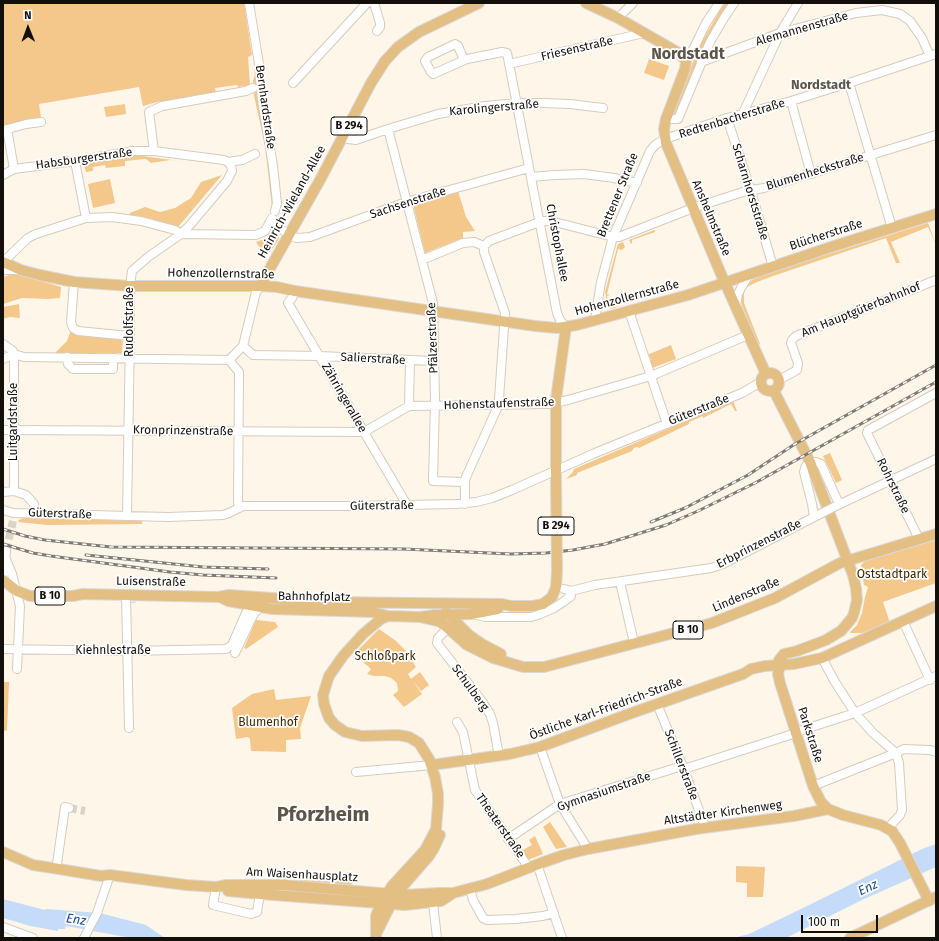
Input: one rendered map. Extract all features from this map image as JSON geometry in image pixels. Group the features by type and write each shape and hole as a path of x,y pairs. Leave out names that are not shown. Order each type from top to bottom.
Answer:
{"main road":[{"name":"Heinrich-Wieland-Allee","path":"260,286 385,61 409,38 423,29 479,3"},
{"path":"586,3 618,18 673,51 679,53 686,61 685,69 666,119 665,139"},
{"name":"Anshelmstraße","path":"665,139 669,153 748,335 766,384 810,462 847,560"},
{"name":"Blücherstraße","path":"725,284 936,214"},
{"name":"Hohenzollernstraße","path":"3,264 40,275 74,282 130,286 277,287 294,295 434,311 504,322 557,328 596,320 725,284"},
{"name":"Hohenzollernstraße","path":"534,326 555,334 560,341 563,350"},
{"name":"B 294","path":"449,615 502,609 511,606 536,606 547,602 552,597 556,584 556,403 566,327"},
{"path":"772,373 777,376 779,380 778,387 766,384 772,373"},
{"name":"Lindenstraße","path":"420,617 439,621 460,640 473,648 510,664 532,668 551,666 559,662 702,626 749,610 847,560 936,534"},
{"path":"779,668 797,651 835,635 845,627 852,618 856,606 857,593 855,582 847,560"},
{"path":"3,580 17,592"},
{"name":"Luisenstraße","path":"3,591 17,592 31,589 73,591 83,594 129,599 218,597 230,595 277,598"},
{"name":"Luisenstraße","path":"218,597 254,609"},
{"name":"Bahnhofplatz","path":"277,598 328,602 435,604"},
{"path":"376,916 425,850 436,829 438,794 433,754 427,746 409,737 398,735 362,736 349,734 335,725 327,714 323,695 329,676 343,656 363,634 378,613 389,603"},
{"name":"B 294","path":"435,604 467,612"},
{"name":"B 10","path":"435,604 449,615"},
{"name":"Östliche Karl-Friedrich-Straße","path":"435,765 499,756 540,748 657,704 743,674 779,668 810,666 816,664 822,658 936,606"},
{"name":"Bahnhofplatz","path":"254,609 372,612 388,616 420,617 449,615"},
{"path":"462,628 459,619 467,612"},
{"name":"Lindenstraße","path":"449,615 478,642 510,658 527,661 559,662"},
{"path":"363,634 380,620 388,616"},
{"name":"Parkstraße","path":"779,668 780,683 813,786 821,802 828,809"},
{"path":"392,894 415,873 434,848 442,829 445,801 435,765"},
{"path":"828,809 888,828 894,833 928,895 850,938"},
{"name":"Altstädter Kirchenweg","path":"453,893 487,884 564,855 588,849 705,827 794,816 828,809"},
{"path":"3,847 35,860 102,871 110,875"},
{"path":"3,852 33,865 101,876 110,875"},
{"path":"415,873 413,879 414,886 424,894"},
{"name":"Am Waisenhausplatz","path":"110,875 186,885 216,887 227,885 284,885 392,894 453,893"},
{"name":"Am Waisenhausplatz","path":"216,887 225,890 260,894 358,902 405,905 433,903"},
{"path":"356,890 358,894 358,902 371,909 376,916 376,935"},
{"path":"433,903 446,899 453,893"},
{"path":"376,935 384,919 386,904"}],"street":[{"name":"Bernhardstraße","path":"249,3 259,64 262,100 272,159 277,203 273,217"},
{"path":"292,83 367,3"},
{"path":"374,3 380,23 380,27 377,31"},
{"path":"618,18 633,3"},
{"path":"686,61 690,56 706,23 719,3"},
{"path":"666,119 678,120 701,62 716,30 734,3"},
{"path":"743,113 780,34 798,3"},
{"name":"Alemannenstraße","path":"701,62 810,25 875,11 888,11 900,14 910,21 933,55"},
{"name":"Friesenstraße","path":"509,64 644,33"},
{"name":"Christophallee","path":"464,60 458,46 455,44 428,57 425,61 430,72 433,74 464,60 504,51 507,53 557,313 560,320 566,327"},
{"name":"Redtenbacherstraße","path":"665,139 743,113 791,101 849,83 933,55"},
{"path":"849,83 869,155 892,228"},
{"path":"154,151 149,112 162,106 252,88"},
{"path":"791,101 811,174"},
{"name":"Karolingerstraße","path":"343,136 348,139 356,140 388,128 448,112 517,103 564,104 603,108"},
{"name":"Scharnhorststraße","path":"727,118 751,191 773,267"},
{"path":"14,169 5,129 41,122"},
{"name":"Pfälzerstraße","path":"388,128 433,303 435,406 433,481 465,482"},
{"name":"Blumenheckstraße","path":"613,237 620,237 693,208 811,174 936,135"},
{"name":"Brettener Straße","path":"596,320 601,282 613,237 651,149 654,145 665,139"},
{"name":"Habsburgerstraße","path":"3,175 14,169 75,161 133,151 154,151 224,160 228,162 242,160 255,154"},
{"name":"Rudolfstraße","path":"128,515 130,286 132,271 181,234 227,181 232,171 242,160"},
{"path":"75,161 86,218"},
{"path":"228,162 231,165 232,171"},
{"name":"Sachsenstraße","path":"289,234 299,238 313,236 406,202 529,168"},
{"path":"531,177 584,174 636,183"},
{"path":"3,264 28,238 86,218 112,217 141,221 175,230 181,234 256,235 265,231 273,217 289,234"},
{"path":"465,504 465,482 469,468 499,404 505,311 484,252 484,246 489,241 540,221 551,221 613,237"},
{"path":"422,260 463,243 474,242 484,246"},
{"path":"736,306 738,294 744,281 749,275"},
{"name":"Am Hauptgüterbahnhof","path":"779,380 797,370 798,363 791,343 793,338 936,280"},
{"path":"74,282 71,322 76,331 130,336"},
{"path":"3,344 13,351 14,354 24,357 67,357 68,364 73,369 113,369 113,358 229,360 243,346 256,292 260,286"},
{"name":"Zähringerallee","path":"294,295 288,303 407,505"},
{"path":"629,311 667,424"},
{"name":"Hohenstaufenstraße","path":"409,406 556,403 651,376 748,335"},
{"name":"Salierstraße","path":"243,346 253,356 320,356 434,360"},
{"path":"3,359 14,354"},
{"name":"Luitgardstraße","path":"14,354 14,490"},
{"path":"229,360 239,372 239,508"},
{"name":"Pfälzerstraße","path":"409,406 410,360"},
{"name":"Güterstraße","path":"3,510 13,517 35,513 168,517 220,515 229,513 243,506 465,504 492,498 555,476 667,424 766,384"},
{"name":"Rohrstraße","path":"919,539 867,434 868,430 935,396"},
{"path":"364,432 409,406"},
{"name":"Kronprinzenstraße","path":"3,430 364,432"},
{"name":"Erbprinzenstraße","path":"467,612 485,617 531,617 554,608 571,596 567,590 711,568 723,564 837,505 936,459"},
{"path":"810,462 806,466 804,472 814,517"},
{"name":"Anshelmstraße","path":"810,462 821,464 837,505"},
{"path":"3,492 14,490 26,495 35,506 35,513"},
{"path":"3,580 5,559"},
{"path":"5,559 12,574 20,606 17,669"},
{"path":"620,582 634,644"},
{"path":"83,594 90,590 107,590"},
{"path":"235,653 257,601 277,598"},
{"path":"129,599 129,728"},
{"name":"Kiehnlestraße","path":"3,649 128,652 226,649 232,645 246,613 254,609"},
{"path":"903,621 933,678"},
{"name":"Schulberg","path":"448,628 438,638 437,643 490,714 499,756"},
{"path":"822,658 835,682 855,712 873,733 896,753 899,764 902,810 900,815 888,828"},
{"name":"Gymnasiumstraße","path":"508,839 560,804 796,733 855,712 933,678"},
{"name":"Schillerstraße","path":"657,704 683,767 705,827"},
{"name":"Theaterstraße","path":"457,722 462,732 475,790 508,839 533,866 554,913 562,938"},
{"path":"540,748 560,804 588,849"},
{"path":"813,786 904,749 936,752"},
{"name":"Östliche Karl-Friedrich-Straße","path":"356,772 435,765"},
{"path":"57,864 67,808"},
{"path":"86,933 97,912 110,875"},
{"path":"216,887 213,905 251,914 257,912 260,894"},
{"path":"470,889 473,900 483,918 488,920 516,919 543,916 554,913"},
{"path":"433,903 437,938"},
{"path":"4,929 33,938"}],"green space":[{"path":"3,3 244,3 252,55 248,57 250,85 215,88 216,93 157,102 143,106 139,87 39,104 41,118 3,125"},
{"path":"725,3 732,3 677,117 673,116 682,88 700,45"},
{"path":"649,59 669,66 664,80 644,73"},
{"path":"257,66 275,206 272,207 265,145 254,96 253,81"},
{"path":"125,104 126,114 106,117 104,107"},
{"path":"135,155 186,162 170,160 151,163 146,159 125,161 125,166 106,168 105,165 93,167 93,171 86,172 83,163"},
{"path":"222,175 178,227 145,217 130,215 130,213 145,207 160,212 175,208 191,198 201,182"},
{"path":"110,179 115,203 93,208 88,184"},
{"path":"458,191 466,217 475,231 463,232 463,238 425,253 413,204"},
{"path":"928,223 936,245 928,227 891,242 900,263 896,263 886,238 773,276 747,287 744,292 744,303 760,344 758,345 741,303 743,291 752,280 771,272"},
{"path":"655,230 655,232 632,240 631,244 629,240 625,241"},
{"path":"273,234 278,234 279,239 270,252 264,253 256,242 268,238"},
{"path":"623,242 625,247 622,250 618,249 607,294 610,295 607,296 610,308 623,305 611,309 607,307 608,305 605,292 618,244"},
{"path":"15,273 61,287 60,298 22,298 3,304 3,277"},
{"path":"19,304 20,318 10,317 3,319 3,307"},
{"path":"72,327 123,336 122,353 55,353 67,341"},
{"path":"671,345 676,359 652,368 649,361 651,360 650,357 647,355"},
{"path":"733,401 737,411 735,411 731,404 703,418 703,416 689,422 689,424 639,448 634,448 632,451 577,473 577,475 566,479 574,469"},
{"path":"830,453 842,480 836,483 823,456"},
{"path":"23,518 142,521 142,524 47,525 18,522"},
{"name":"Oststadtpark","path":"936,540 936,583 883,602 890,623 862,633 851,633 850,632 857,625 862,613 868,587 864,585 861,565 865,561"},
{"path":"256,620 275,622 278,627 246,649 244,648"},
{"name":"Schloßpark","path":"379,629 396,641 407,652 416,667 408,674 411,679 420,672 429,685 421,691 412,679 422,694 404,707 393,695 398,691 397,683 391,678 385,676 374,676 367,674 371,669 354,654"},
{"path":"3,682 9,682 7,731 3,730"},
{"name":"Blumenhof","path":"274,689 276,700 311,696 300,728 301,739 286,740 286,752 251,751 250,739 248,737 236,739 232,708 252,694"},
{"path":"550,822 567,847 556,849 543,827"},
{"path":"535,836 543,854 528,860 521,851 532,845 529,840"},
{"path":"736,866 765,867 763,897 747,897 747,883 736,882"},
{"path":"327,875 344,875 343,881 349,880 353,885 312,882 312,885 300,881"}],"water":[{"name":"Enz","path":"936,844 936,867 862,900 786,938 733,938 749,934 922,849"},
{"name":"Enz","path":"3,899 45,910 100,913 146,925 165,938 131,938 66,926 65,929 58,929 58,931 30,926 3,918"}],"tunnel":[{"path":"6,551 13,521"},
{"path":"128,591 131,596 132,603"},
{"path":"69,808 85,811"}],"railway":[{"path":"651,522 685,508 748,475 795,444 936,365"},
{"path":"3,529 45,540 111,547 404,549 511,554 546,553 573,550 605,544 631,536 666,525 698,511 755,483 936,382"},
{"path":"3,544 33,553 170,572 276,578"},
{"path":"86,555 203,567 268,569"}],"district":[{"name":"Nordstadt","path":"688,55"},
{"name":"Nordstadt","path":"821,85"},
{"name":"Pforzheim","path":"323,815"}]}
